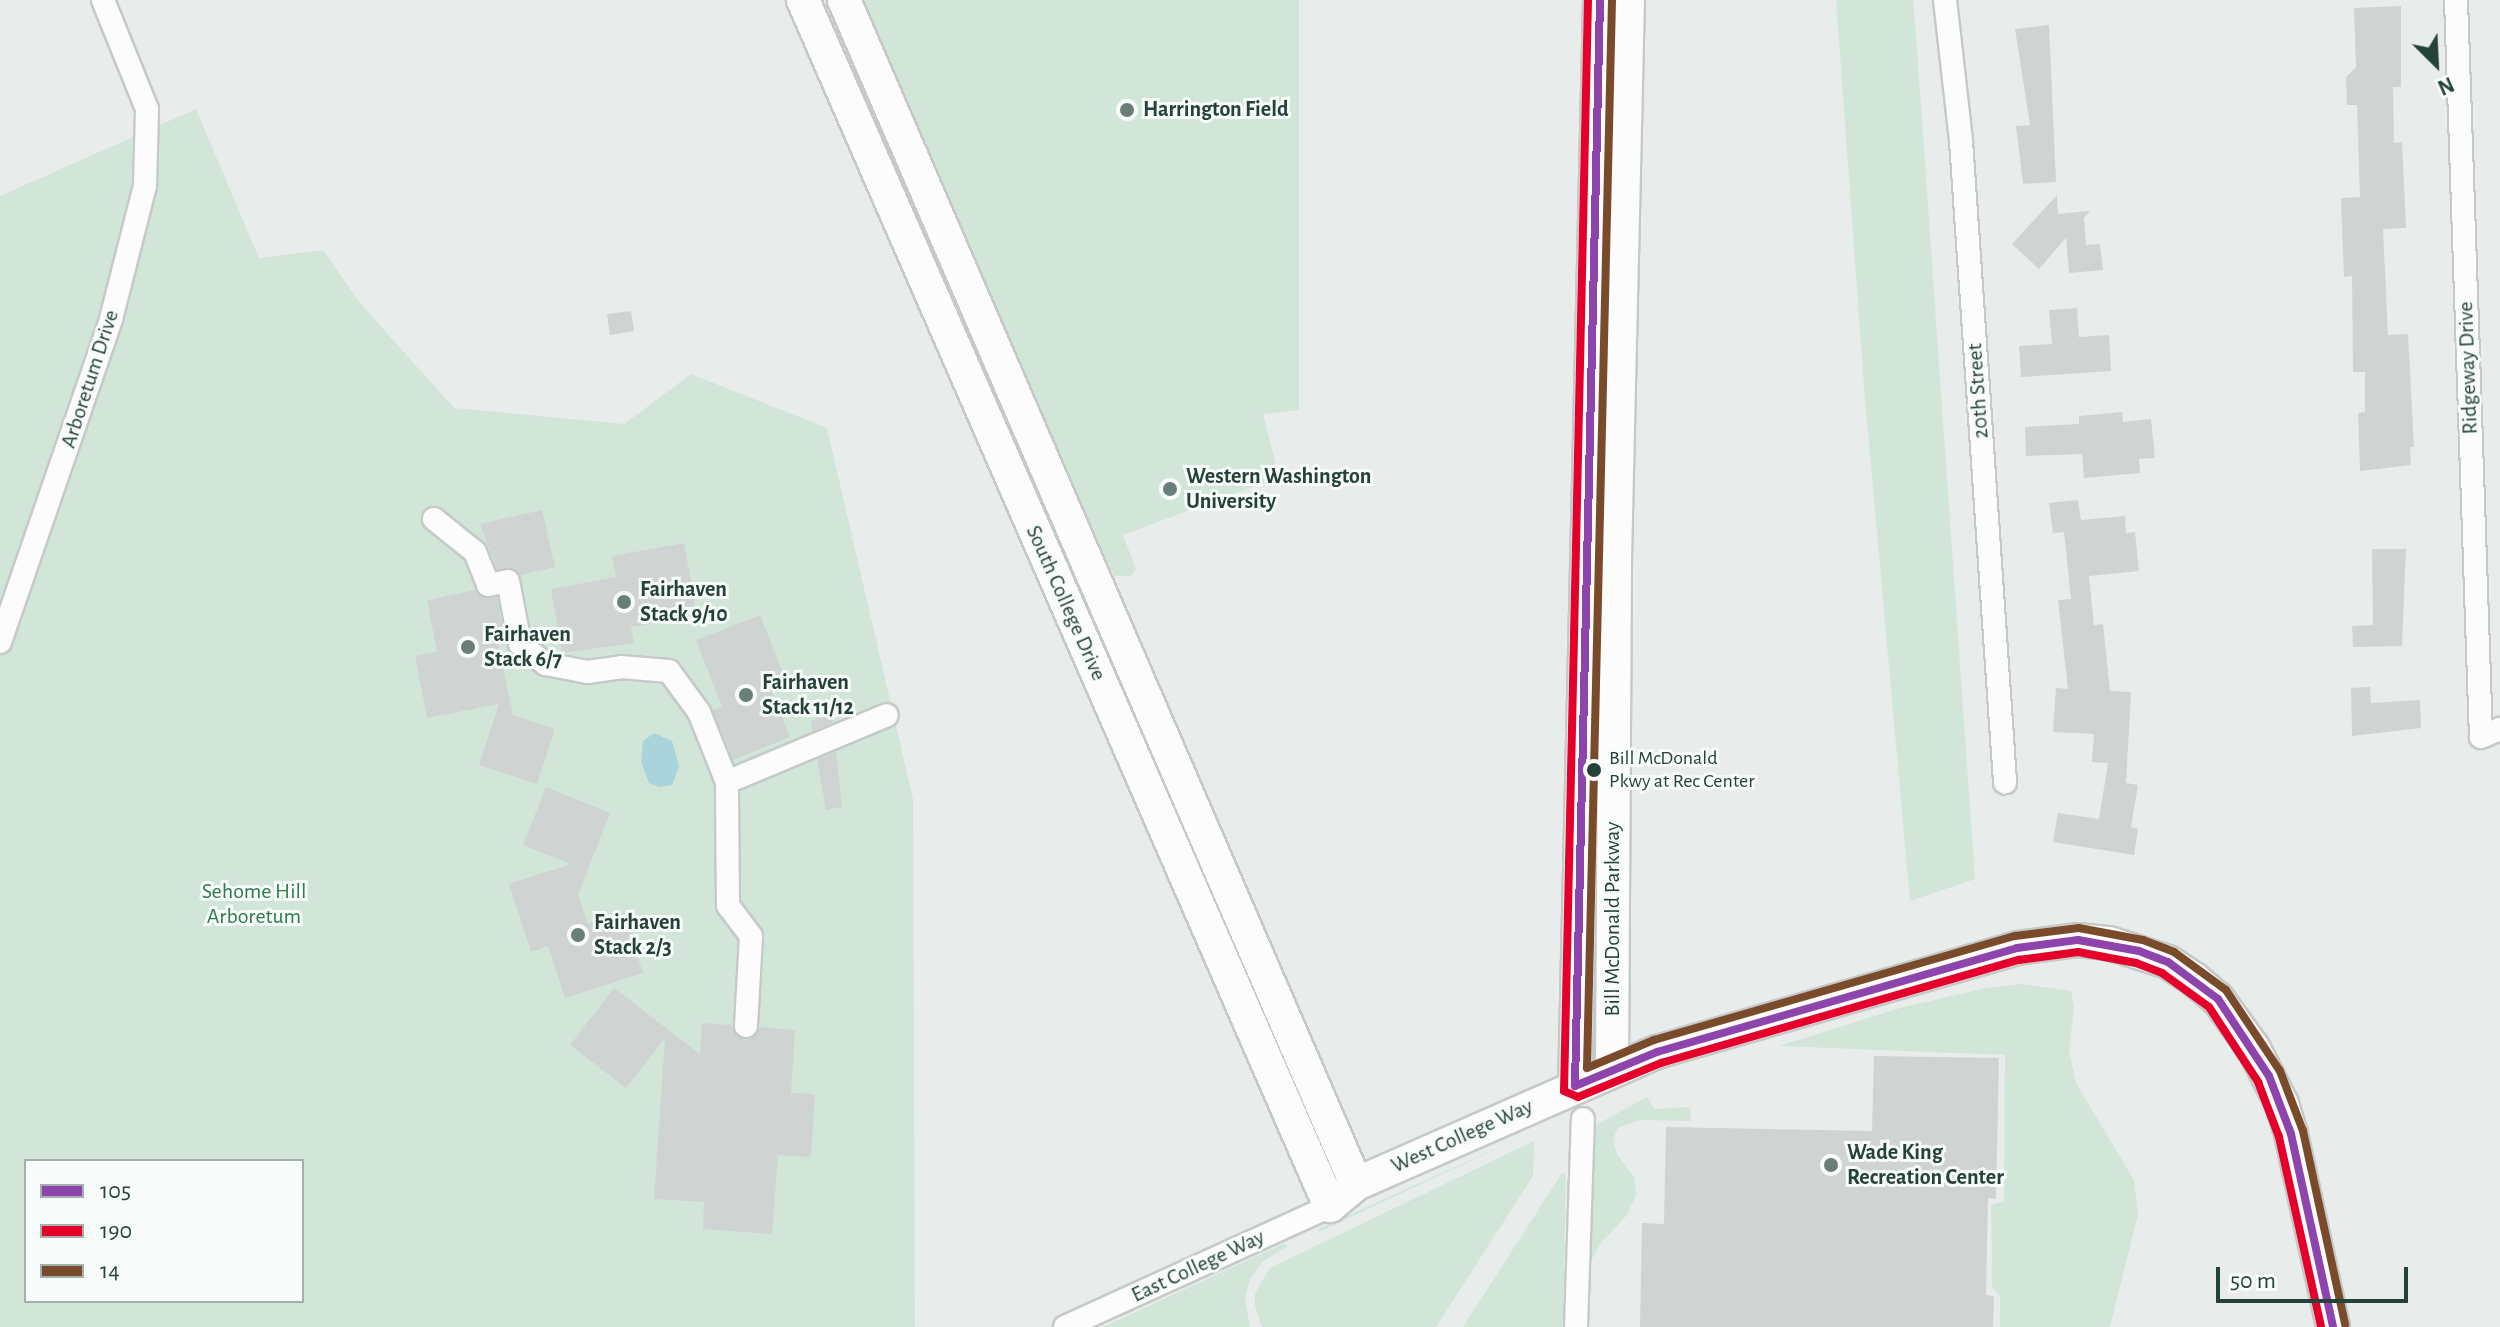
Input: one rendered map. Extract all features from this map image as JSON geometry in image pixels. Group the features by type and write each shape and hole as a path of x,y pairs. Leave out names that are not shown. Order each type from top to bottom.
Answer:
{"street":[{"name":"Arboretum Drive","path":"0,642 111,319 145,186 147,109 103,0"},
{"name":"South College Drive","path":"803,0 1330,1206"},
{"name":"South College Drive","path":"844,0 1356,1184"},
{"name":"Bill McDonald Parkway","path":"1575,1086 1600,0"},
{"name":"Bill McDonald Parkway","path":"1612,1070 1615,558 1628,0"},
{"name":"20th Street","path":"1945,0 1961,141 2005,782"},
{"name":"Ridgeway Drive","path":"2456,0 2491,733"},
{"path":"434,519 475,552 488,585 508,581 520,644 546,664 587,672 621,667 669,671 699,712 727,782 728,906 751,936 746,1026"},
{"path":"727,782 887,715"},
{"name":"West College Way","path":"1330,1206 1356,1184 1657,1052 2017,948 2078,940 2139,951 2168,962 2218,999 2269,1076 2291,1134 2333,1327"},
{"path":"1576,1327 1583,1119"},
{"name":"East College Way","path":"1065,1327 1330,1206"}],"green space":[{"name":"Harrington Field","path":"855,0 1299,0 1299,410 1263,414 1279,477 1123,535 1136,569 1131,576 1114,576"},
{"path":"1836,0 1913,0 1915,20 1975,879 1910,901 1865,399"},
{"name":"Sehome Hill Arboretum","path":"196,109 259,258 323,250 361,304 454,408 624,424 691,374 827,428 913,799 915,1327 0,1327 0,196"},
{"path":"2022,984 2071,991 2074,1008 2069,1050 2076,1083 2134,1180 2138,1215 2110,1327 2000,1327 2000,1296 1992,1288 1991,1205 2004,1201 2005,1055 1779,1046 1900,1008 1986,988"},
{"path":"1647,1097 1655,1109 1690,1107 1691,1121 1640,1120 1618,1128 1613,1139 1617,1154 1634,1177 1636,1195 1627,1215 1601,1243 1589,1264 1592,1127"},
{"path":"1534,1131 1319,1232 1318,1229"},
{"path":"1534,1141 1533,1176 1436,1327 1262,1327 1255,1306 1255,1293 1270,1268"},
{"path":"1562,1173 1566,1176 1563,1327 1463,1327"},
{"path":"1285,1243 1287,1247 1262,1262 1250,1279 1245,1298 1250,1327 1103,1327"}],"water":[{"path":"654,733 672,741 679,766 672,785 659,787 649,783 641,762 643,741"}],"building":[{"path":"2401,6 2401,87 2393,87 2394,143 2402,142 2406,228 2383,229 2388,335 2408,334 2414,447 2410,447 2411,465 2360,471 2358,413 2365,412 2365,372 2353,372 2352,276 2344,277 2341,198 2360,197 2357,105 2347,105 2346,77 2356,67 2354,8"},
{"path":"2049,25 2056,182 2023,184 2016,126 2030,125 2015,29"},
{"path":"2057,195 2058,214 2090,211 2084,218 2086,245 2100,244 2103,270 2069,273 2066,238 2039,269 2012,244"},
{"path":"2077,308 2079,337 2109,335 2111,371 2021,377 2019,346 2052,344 2049,310"},
{"path":"631,311 634,331 610,335 607,314"},
{"path":"2122,412 2123,422 2151,419 2155,458 2139,459 2140,473 2084,478 2082,454 2026,456 2025,427 2079,424 2079,416"},
{"path":"2078,500 2081,520 2125,516 2126,533 2135,532 2139,571 2089,576 2094,625 2103,624 2110,691 2131,692 2126,783 2138,785 2131,827 2138,829 2134,855 2053,842 2058,813 2099,819 2108,763 2092,762 2094,734 2053,732 2056,688 2068,689 2058,600 2071,599 2064,532 2053,533 2049,503"},
{"path":"542,510 555,567 520,575 512,568 497,569 480,524"},
{"name":"Fairhaven Stack 9/10","path":"684,543 697,616 631,627 634,643 562,653 551,589 616,577 612,556"},
{"path":"2372,549 2406,549 2402,646 2353,647 2352,626 2373,625"},
{"name":"Fairhaven Stack 6/7","path":"475,590 484,598 497,598 505,641 498,642 513,715 555,729 537,784 479,765 499,704 427,718 415,656 437,652 427,600"},
{"name":"Fairhaven Stack 11/12","path":"760,615 785,678 769,684 790,737 733,760 713,710 722,707 696,640"},
{"path":"2370,687 2371,703 2420,700 2421,728 2352,736 2351,688"},
{"path":"832,713 833,722 812,731 811,721"},
{"path":"836,752 842,807 826,810 817,759"},
{"name":"Fairhaven Stack 2/3","path":"546,787 610,813 578,895 588,924 623,913 643,973 565,998 548,946 531,952 509,884 571,864 523,845"},
{"path":"614,988 700,1054 702,1023 732,1025 734,1033 744,1040 753,1038 760,1027 795,1030 791,1093 815,1094 811,1157 778,1155 772,1234 703,1229 704,1202 654,1199 665,1038 626,1088 570,1045"},
{"name":"Wade King Recreation Center","path":"1874,1056 1999,1058 1996,1199 1988,1198 1986,1295 1994,1296 1993,1327 1640,1327 1642,1223 1664,1224 1666,1127 1872,1131"}],"transit line":[{"name":"190","path":"1588,0 1564,1091 1578,1097 1661,1063 2019,960 2078,952 2136,963 2162,973 2209,1007 2258,1082 2279,1137 2321,1327"},
{"name":"105","path":"1600,0 1575,1086 1657,1052 2017,948 2078,940 2139,951 2168,962 2218,999 2269,1076 2291,1134 2333,1327"},
{"name":"14","path":"1612,0 1587,1068 1654,1040 2015,936 2079,928 2143,940 2174,952 2226,990 2280,1071 2303,1131 2345,1324"}],"place":[{"name":"Harrington Field","path":"1127,110"},
{"name":"Western Washington University","path":"1170,489"},
{"name":"Fairhaven Stack 9/10","path":"624,602"},
{"name":"Fairhaven Stack 6/7","path":"468,647"},
{"name":"Fairhaven Stack 11/12","path":"746,695"},
{"name":"Bill McDonald Pkwy at Rec Center","path":"1594,770"},
{"name":"Fairhaven Stack 2/3","path":"578,935"},
{"name":"Wade King Recreation Center","path":"1831,1165"}]}
